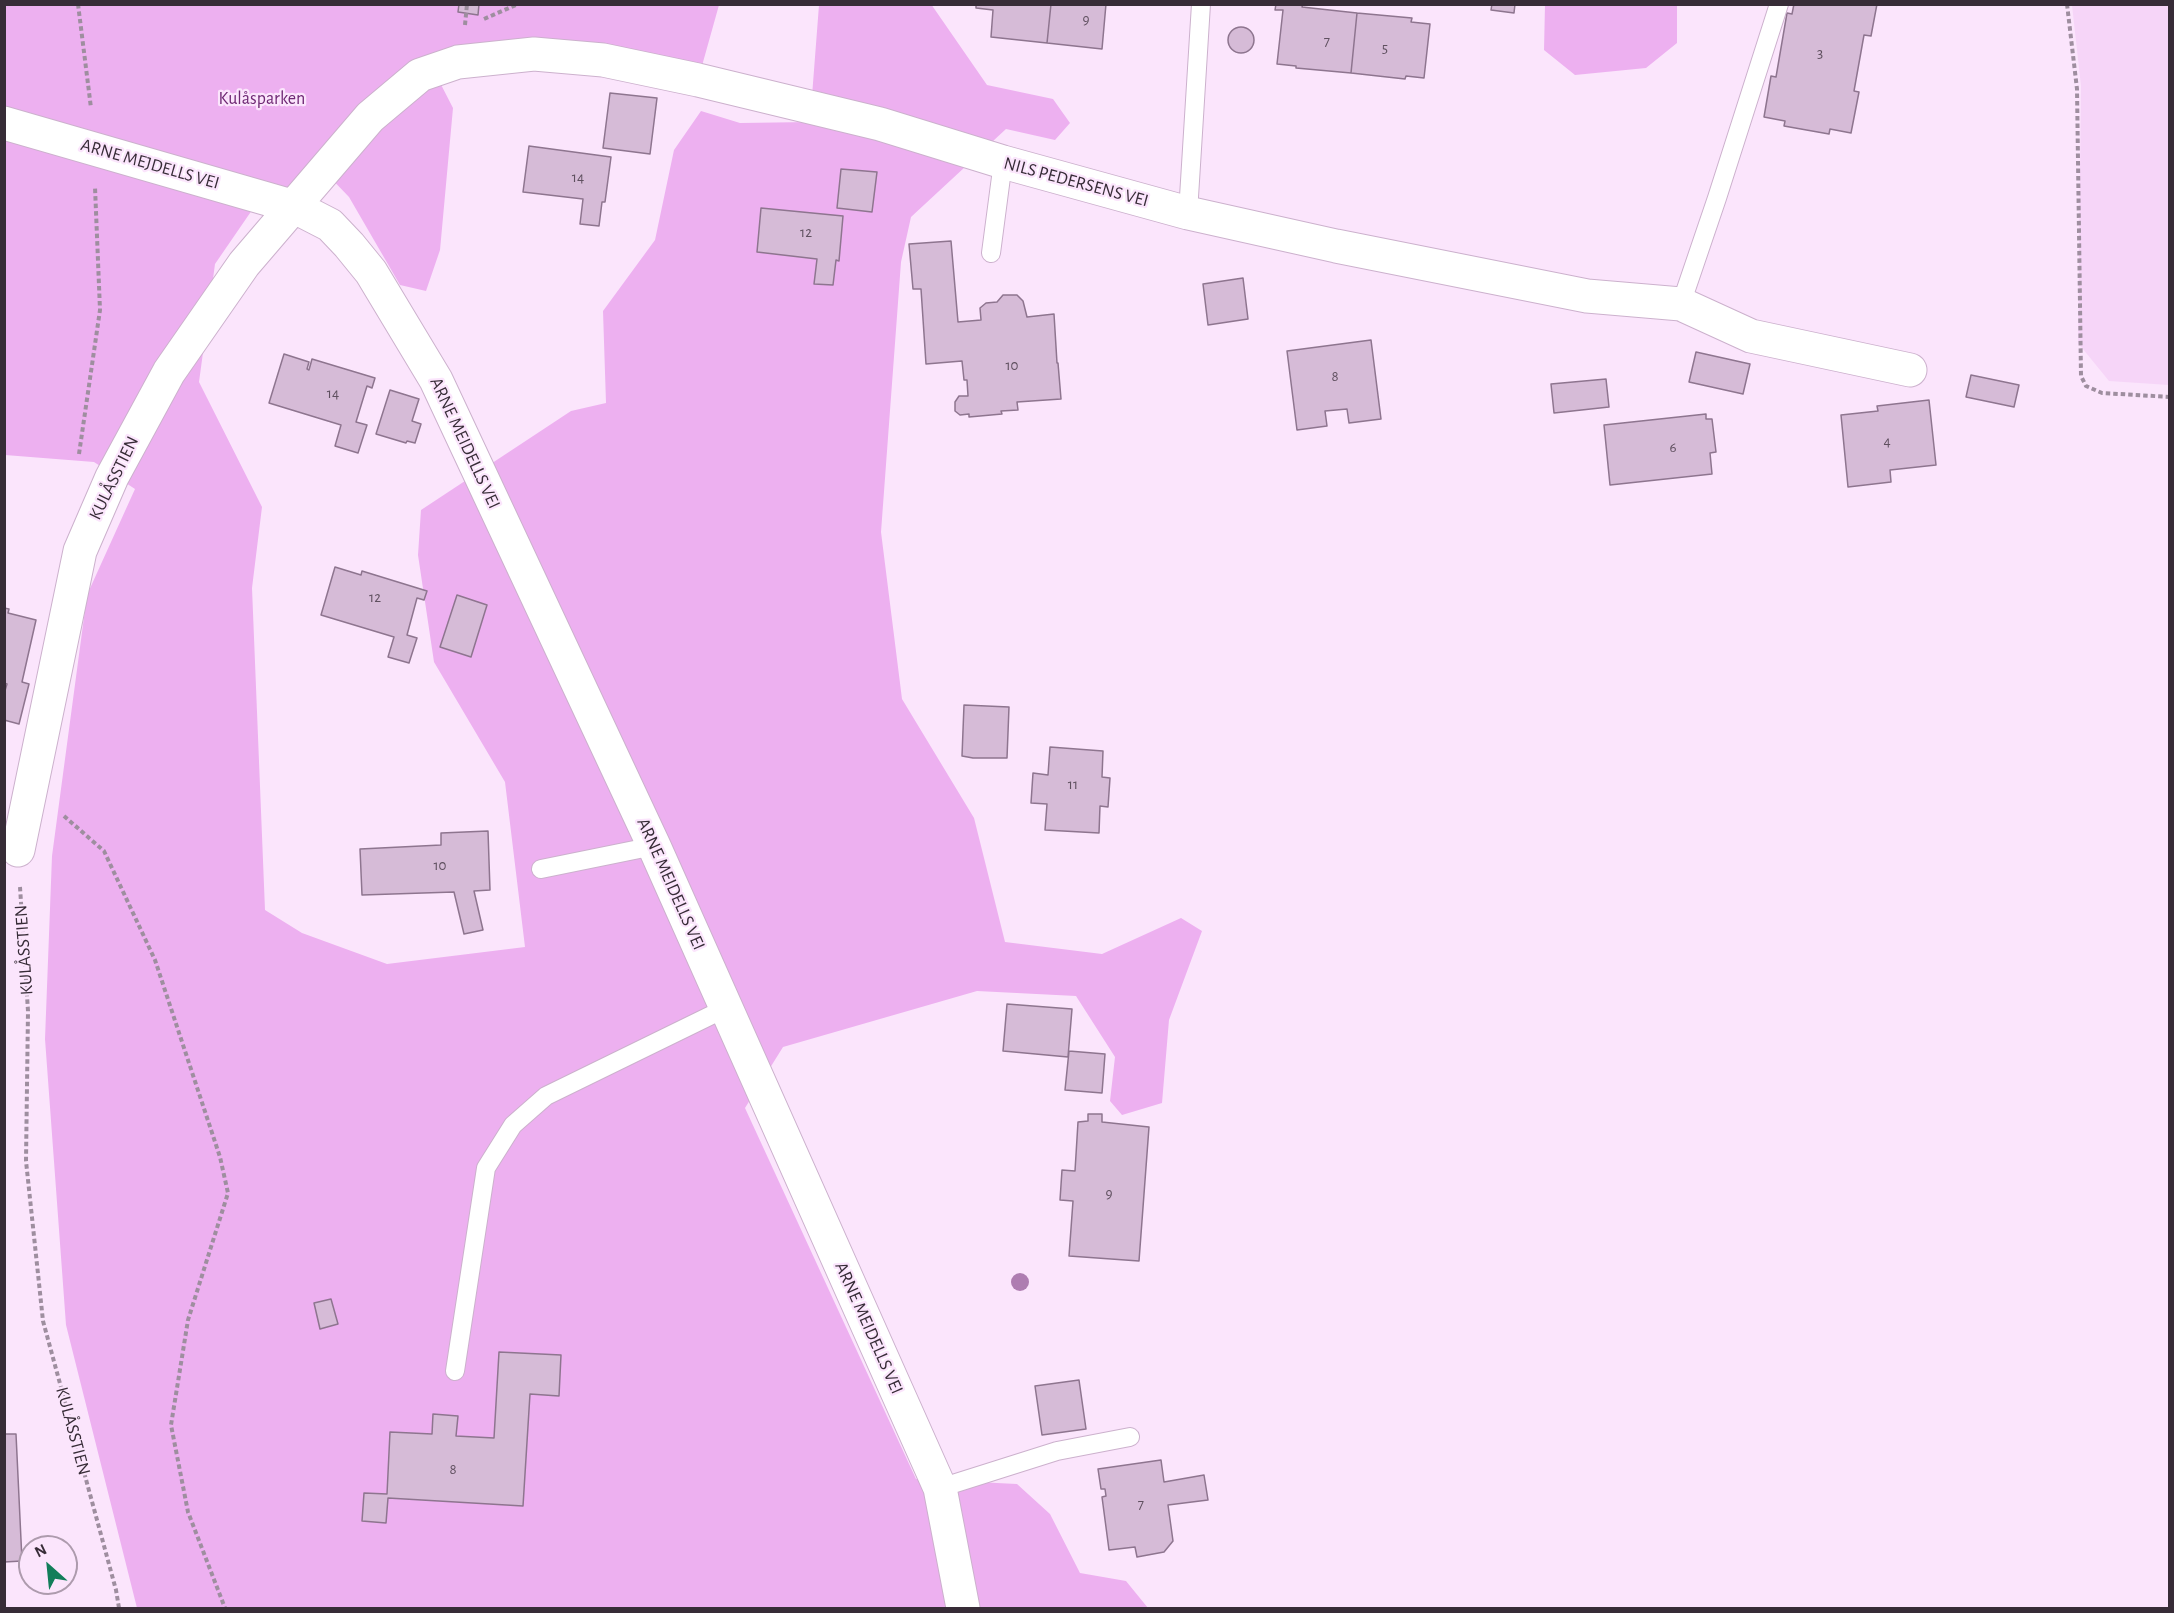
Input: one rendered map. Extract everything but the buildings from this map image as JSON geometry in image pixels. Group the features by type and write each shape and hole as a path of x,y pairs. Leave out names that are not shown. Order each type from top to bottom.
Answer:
{"street":[{"name":"NILS PEDERSENS VEI","path":"295,207 370,117 420,75 458,62 534,54 603,60 698,80 880,124 1003,162 1188,213 1336,246 1587,296 1681,304 1751,336 1910,370"},
{"name":"ARNE MEJDELLS VEI","path":"4,123 295,207"},
{"name":"KULÅSSTIEN","path":"18,850 80,550 112,477 169,372 244,264 295,207"},
{"name":"ARNE MEIDELLS VEI","path":"295,207 330,225 349,245 371,272 436,380 654,846 940,1488 963,1608"}],"lane":[{"path":"1188,213 1201,4"},
{"path":"1681,304 1779,4"},
{"path":"991,253 1003,162"},
{"path":"541,869 654,846"},
{"path":"455,1371 486,1168 513,1125 546,1096 726,1008"},
{"path":"940,1488 1057,1451 1130,1437"}],"path":[{"path":"78,4 89,86 94,148 100,310 78,465"},
{"path":"464,28 518,4"},
{"path":"2067,4 2077,89 2081,376 2086,386 2102,393 2169,397"},
{"path":"28,799 66,817 104,851 154,960 220,1157 228,1193 188,1320 171,1425 188,1512 225,1608"},
{"name":"KULÅSSTIEN","path":"18,850 27,1011 26,1161 43,1321 119,1608"}],"shaded area":[{"path":"2072,5 2169,5 2169,385 2109,381 2078,343 2081,86"}],"green space":[{"name":"Kulåsparken","path":"931,4 987,85 1053,99 1070,123 1055,140 1006,129 911,217 901,262 881,532 902,699 974,818 1005,942 1102,954 1181,918 1202,931 1169,1020 1162,1103 1122,1115 1110,1101 1115,1057 1076,996 977,991 783,1047 745,1108 916,1479 1017,1484 1050,1514 1080,1573 1126,1581 1148,1608 137,1608 66,1325 45,1039 52,856 87,595 135,489 94,462 5,455 4,5 719,5 698,80 534,54 434,71 453,108 440,250 426,291 400,285 349,197 325,172 295,207 261,197 215,264 199,382 262,507 252,588 265,910 302,933 387,964 525,947 505,782 434,662 418,555 421,510 571,411 606,403 603,311 655,240 674,150 701,111 740,123 810,122 819,5"},
{"path":"1545,5 1677,5 1677,43 1646,68 1575,75 1544,50"}]}
